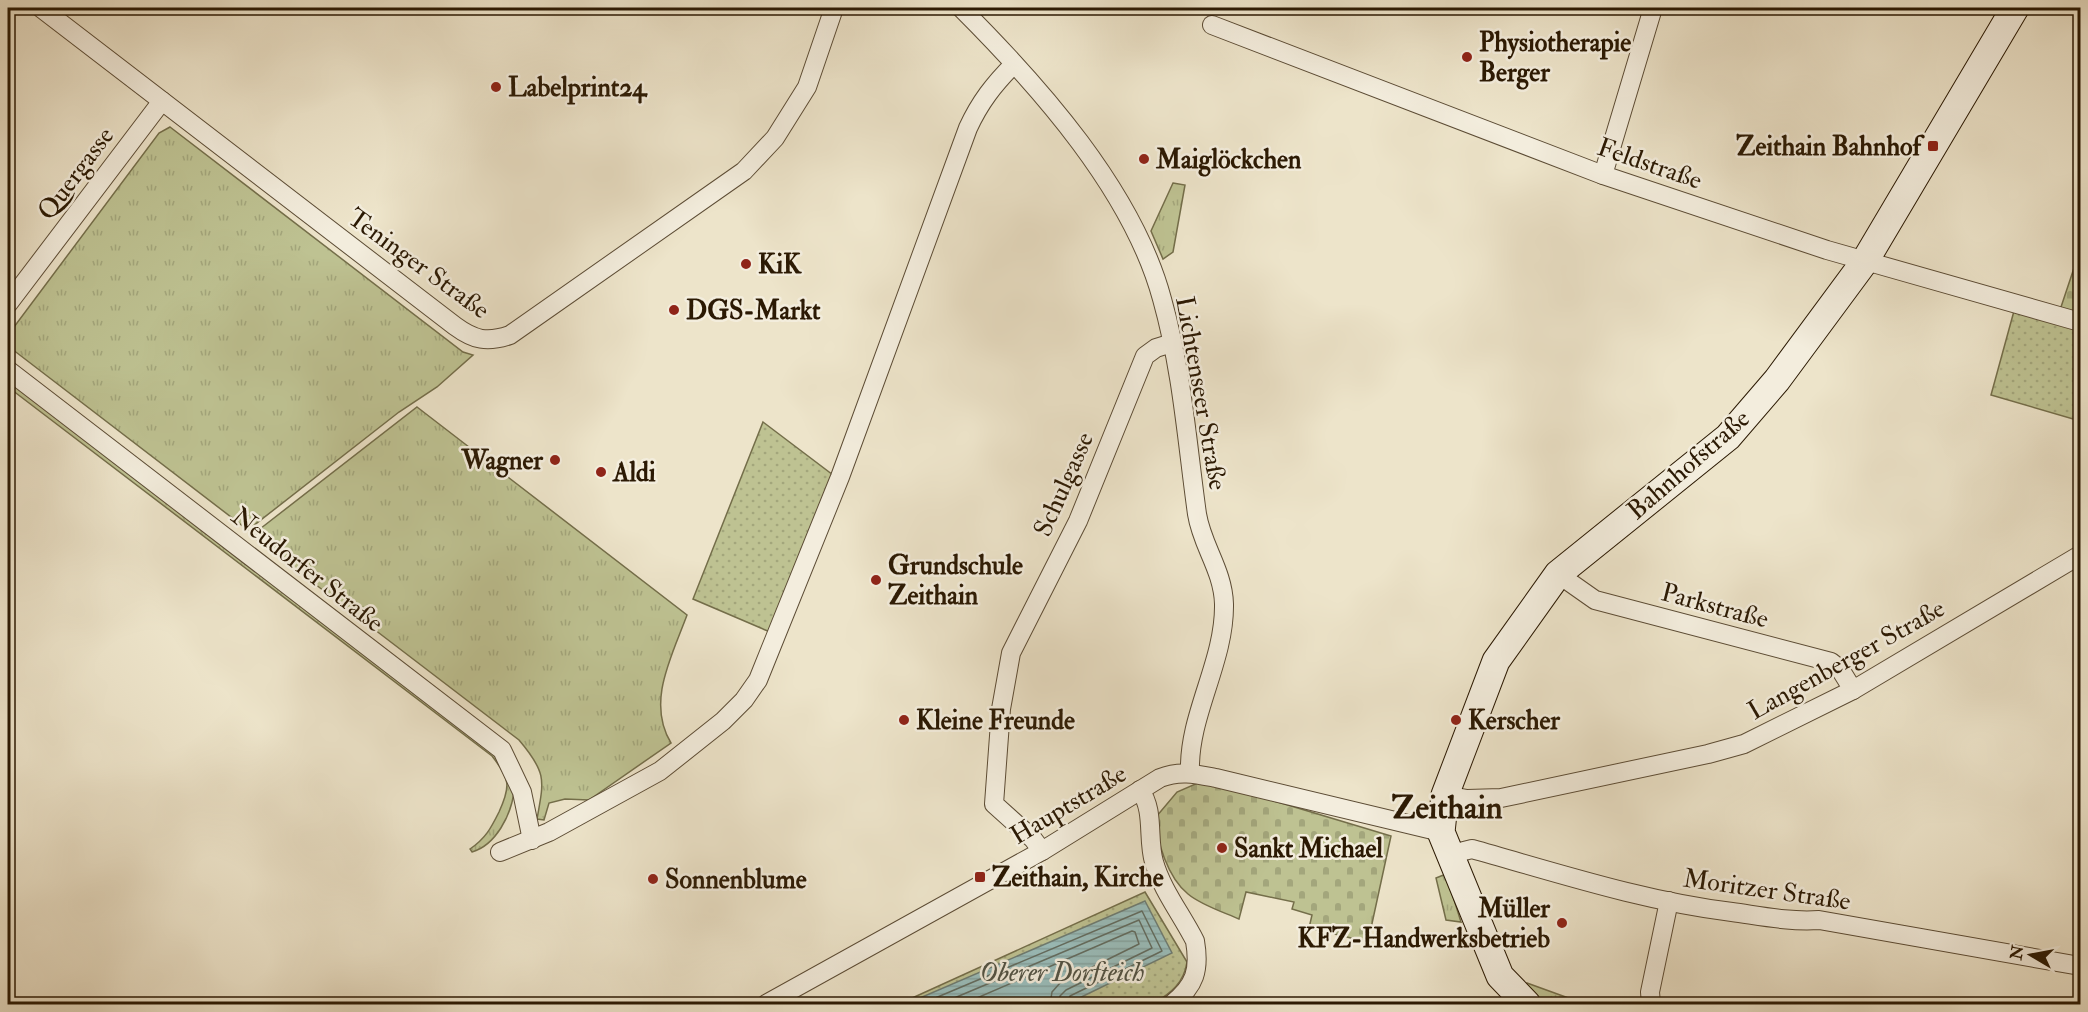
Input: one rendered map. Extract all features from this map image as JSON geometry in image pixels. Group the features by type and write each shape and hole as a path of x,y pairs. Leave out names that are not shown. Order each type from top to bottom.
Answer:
{"street":[{"name":"Teninger Straße","path":"41,8 469,337 483,341 496,340 510,335 744,171 775,138 807,87 834,8"},
{"name":"Lichtenseer Straße","path":"961,8 1014,64 1085,152 1126,212 1162,298 1172,344 1201,538 1211,551 1218,568 1224,604 1212,675 1192,744 1190,772"},
{"path":"1603,175 1653,8"},
{"name":"Bahnhofstraße","path":"1446,841 1445,795 1496,661 1558,574 1728,437 1777,380 1865,261 2015,8"},
{"name":"Feldstraße","path":"1212,24 1603,175 1865,261 2080,322"},
{"path":"500,852 532,840 626,792 660,771 723,721 744,700 762,669 807,563 968,128 978,106 994,83 1014,64"},
{"name":"Quergasse","path":"8,304 162,101"},
{"name":"Schulgasse","path":"1042,851 1033,839 994,804 1005,675 1011,653 1083,510 1145,356 1156,348 1172,344"},
{"name":"Neudorfer Straße","path":"8,370 502,750 522,792 532,840"},
{"name":"Langenberger Straße","path":"1445,795 1467,799 1501,798 1708,754 1744,744 1853,690 2080,555"},
{"name":"Parkstraße","path":"1558,574 1594,600 1831,662 1840,669 1853,690"},
{"name":"Hauptstraße","path":"766,1005 785,999 1042,851 1140,790 1173,773 1190,772 1446,841"},
{"path":"1140,790 1150,809 1149,841 1154,863 1195,941 1197,952 1198,973 1191,987 1172,1005"},
{"path":"1446,841 1490,956 1500,976 1527,1005"},
{"name":"Moritzer Straße","path":"1446,841 1603,886 1703,909 1794,921 1819,920 2080,966"},
{"path":"1651,1005 1650,992 1669,901"}],"green space":[{"path":"170,127 463,352 473,355 437,387 399,412 248,530 8,346 8,335 159,133"},
{"path":"1173,183 1185,185 1173,252 1163,259 1151,231"},
{"path":"2080,250 2080,316 2060,310"},
{"path":"2014,311 2080,329 2080,421 1991,395"},
{"path":"8,380 494,752 514,792 510,810 495,836 481,848 472,852 470,849 491,828 506,796 505,777 492,756 8,387"},
{"path":"417,407 687,615 669,663 661,695 664,727 671,743 589,800 565,799 549,803 544,820 537,819 542,786 539,769 519,740 256,539 256,532"},
{"path":"763,422 833,475 770,632 693,599"},
{"path":"1200,782 1238,790 1391,836 1368,942 1309,928 1312,915 1292,909 1294,902 1246,892 1239,919 1206,905 1188,894 1175,879 1164,858 1158,837 1156,817 1177,792"},
{"path":"1446,874 1461,922 1446,920 1436,878"},
{"name":"Oberer Dorfteich","path":"1145,892 1187,962 1183,976 1176,987 1153,1004 899,1004"},
{"path":"1527,983 1585,1004 1545,1004 1525,988"}],"water":[{"name":"Oberer Dorfteich","path":"1145,901 1172,953 1067,1004 906,1004"}],"place":[{"name":"Physiotherapie Berger","path":"1467,57"},
{"name":"Labelprint24","path":"496,87"},
{"name":"Zeithain Bahnhof","path":"1933,146"},
{"name":"Maiglöckchen","path":"1144,159"},
{"name":"KiK","path":"746,264"},
{"name":"DGS-Markt","path":"674,310"},
{"name":"Wagner","path":"555,460"},
{"name":"Aldi","path":"601,472"},
{"name":"Grundschule Zeithain","path":"876,580"},
{"name":"Kleine Freunde","path":"904,720"},
{"name":"Kerscher","path":"1456,720"},
{"name":"Sankt Michael","path":"1222,848"},
{"name":"Zeithain, Kirche","path":"980,877"},
{"name":"Sonnenblume","path":"653,879"},
{"name":"Müller KFZ-Handwerksbetrieb","path":"1562,923"}],"district":[{"name":"Zeithain","path":"1447,807"}]}
